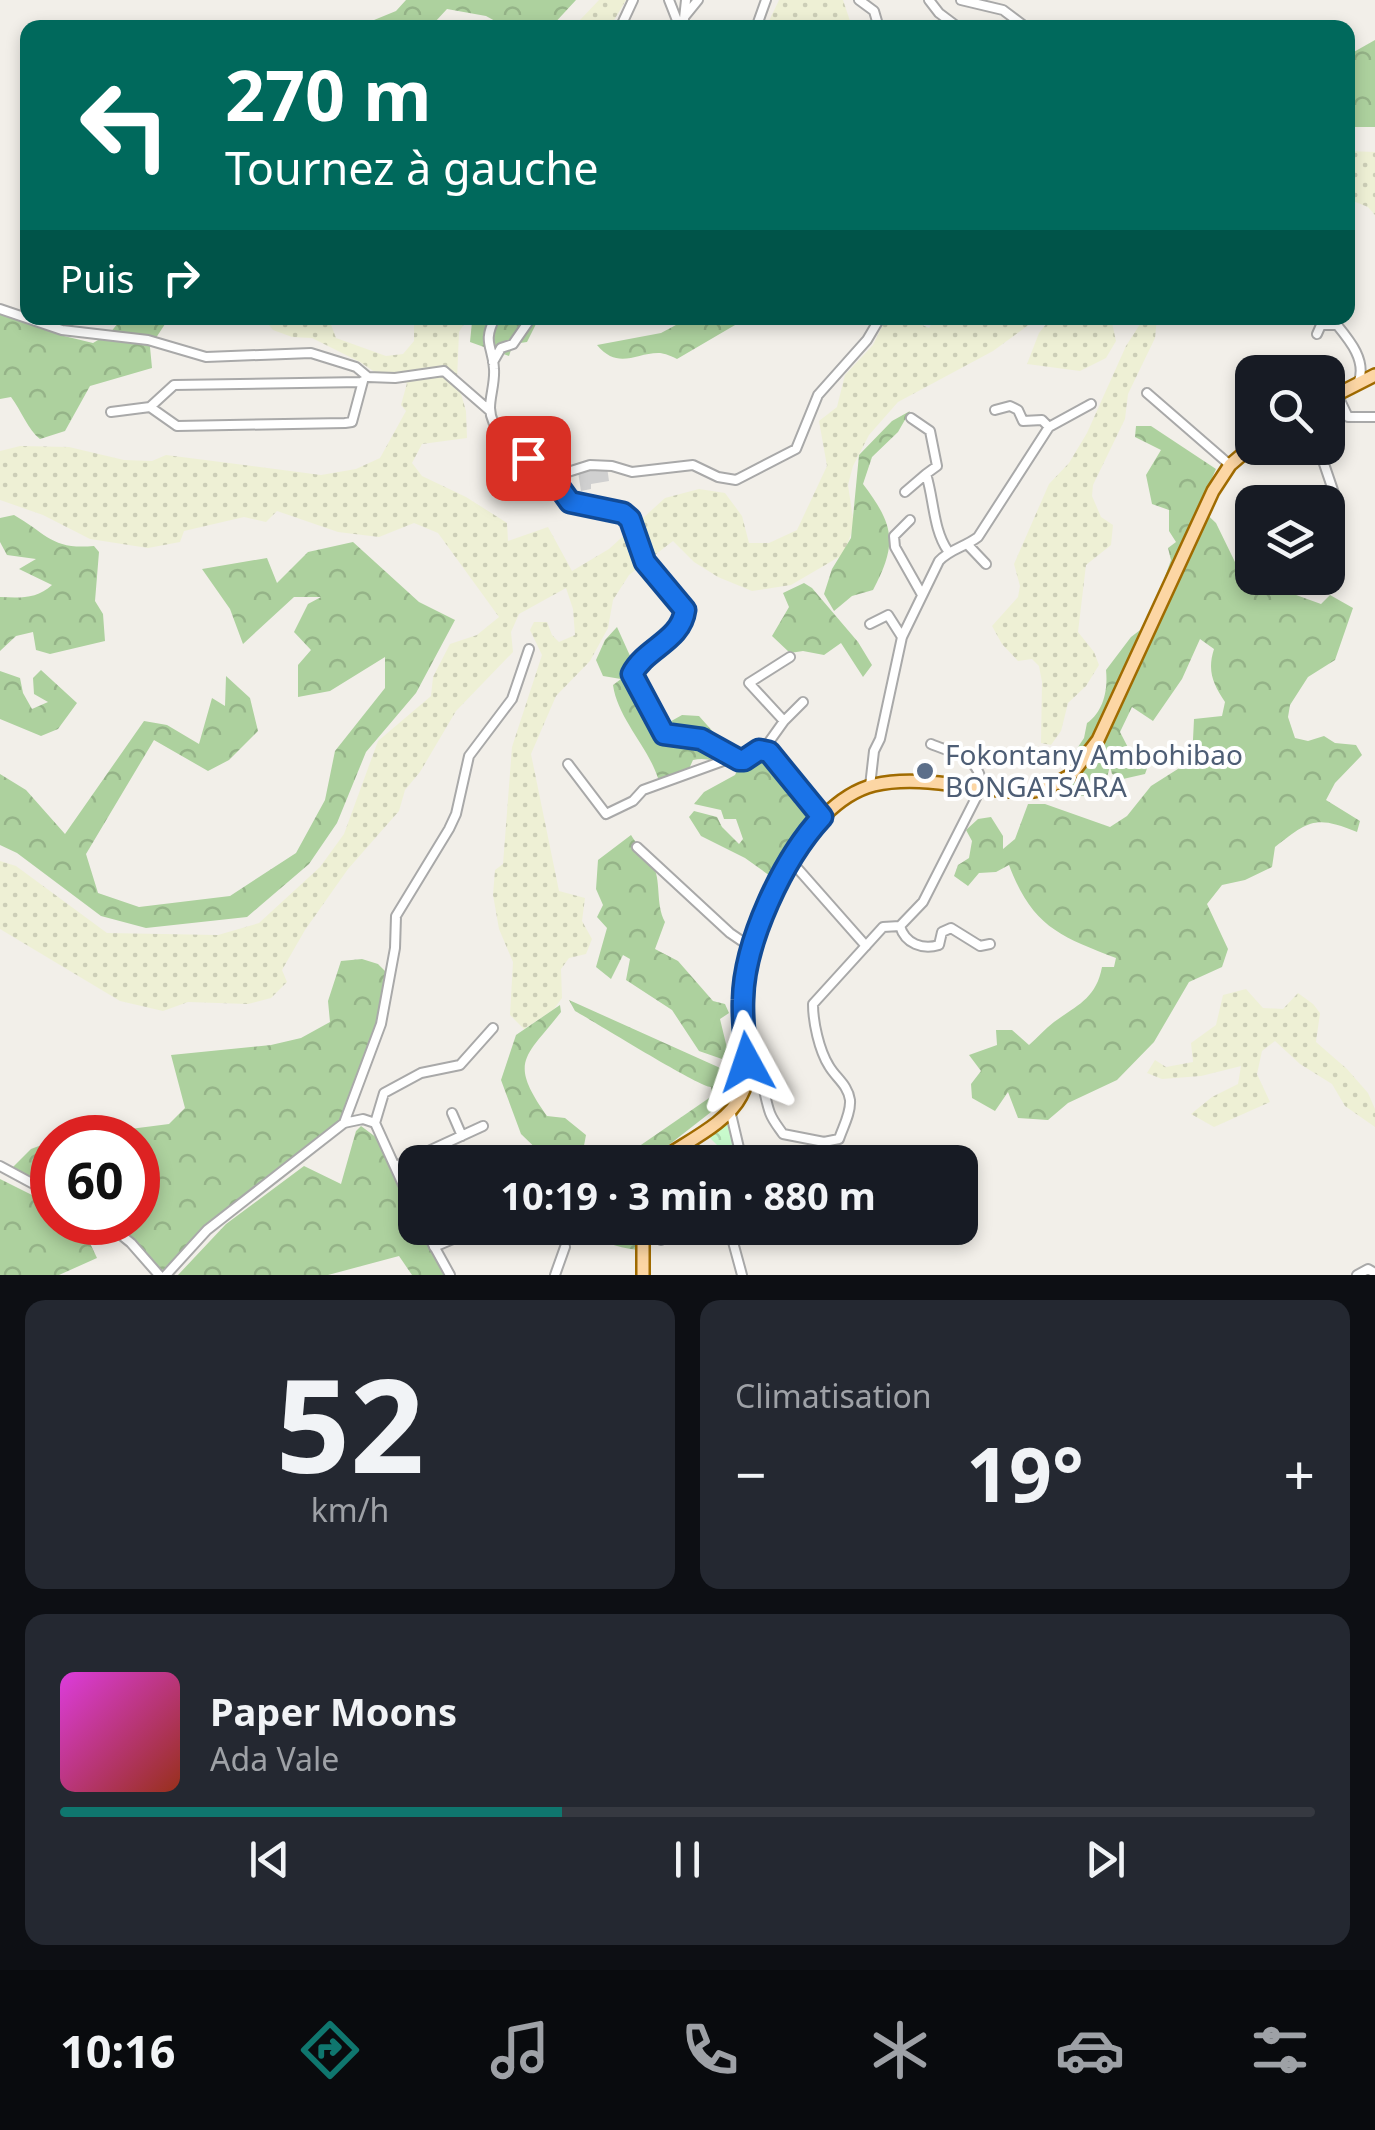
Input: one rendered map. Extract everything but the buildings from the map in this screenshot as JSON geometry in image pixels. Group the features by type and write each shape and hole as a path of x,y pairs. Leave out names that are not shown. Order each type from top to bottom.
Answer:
{"main road":[{"path":"1345,389 1375,375"},
{"path":"681,1145 730,1110 743,1093 747,1062 742,1000 752,948 777,885 822,817 841,801 870,786 910,783 1018,792 1048,788 1071,774 1090,753 1118,702 1213,490 1235,461"},
{"path":"643,1245 643,1275"}],"street":[{"path":"683,20 686,0"},
{"path":"684,16 698,0"},
{"path":"859,0 874,11 877,20"},
{"path":"929,0 948,20"},
{"path":"961,0 1002,10 1016,20"},
{"path":"47,325 148,340 206,357 310,353 356,368 365,380"},
{"path":"491,325 487,350 493,362"},
{"path":"490,411 493,362 500,348 512,344 526,325"},
{"path":"552,477 590,465 632,472 693,464 718,477 736,480 796,449 818,395 876,325"},
{"path":"1317,334 1322,325 1337,325 1357,350 1360,381"},
{"path":"111,412 150,408 174,386 365,380 444,371 490,411 504,438 552,477 570,502 623,513 630,519 645,562 685,610 678,631 636,666 632,674 660,730 669,736 701,739 744,760 764,749 804,702"},
{"path":"150,408 177,426 345,423 352,422 356,415 365,380"},
{"path":"1147,394 1230,465"},
{"path":"870,786 874,751 902,637 920,593 948,552 978,537 1048,427 1091,404"},
{"path":"995,410 1010,406 1018,410 1024,422 1042,420 1048,427"},
{"path":"1345,414 1348,418 1375,417"},
{"path":"906,492 937,466 930,431 911,418"},
{"path":"926,474 939,538 948,552"},
{"path":"910,520 894,536 895,547 920,593"},
{"path":"968,545 986,564"},
{"path":"870,624 888,615 902,637"},
{"path":"344,1123 381,1024 396,948 396,916 449,829 469,756 512,700 529,649"},
{"path":"784,721 749,683 790,657"},
{"path":"747,1062 763,1082 770,1114 784,1134 824,1142 838,1139 850,1098 847,1088 828,1065 813,1017 814,1004 883,927 900,926 923,902 982,788 982,774 975,762 931,744"},
{"path":"764,749 822,817"},
{"path":"568,764 606,814 633,802 643,790 734,757"},
{"path":"637,847 730,933 752,948"},
{"path":"791,861 866,946"},
{"path":"900,926 902,935 912,943 928,948 939,945 942,932 951,928 980,946 990,944"},
{"path":"398,1171 375,1123 384,1092 421,1073 460,1065 493,1028"},
{"path":"730,1110 737,1145"},
{"path":"452,1113 462,1136"},
{"path":"133,1245 162,1275 207,1230 344,1123 363,1119 375,1123"},
{"path":"396,1166 482,1126"},
{"path":"0,1166 30,1182"},
{"path":"439,1245 434,1247 450,1275"},
{"path":"734,1245 742,1275"},
{"path":"555,1275 565,1248"},
{"path":"1356,1275 1368,1268 1375,1274"}],"shaded area":[{"path":"607,467 609,481 591,484 591,489 581,491 578,472"}],"green space":[{"path":"406,0 576,0 557,20 493,20 447,9 437,20 374,20 396,11"},
{"path":"599,0 626,0 614,20 580,20"},
{"path":"779,0 843,0 850,20 769,20"},
{"path":"1375,40 1375,127 1355,127 1355,51"},
{"path":"1355,151 1375,152 1375,215 1355,202"},
{"path":"0,312 20,316 20,325 74,325 64,336 93,343 116,325 164,325 150,347 152,368 90,386 65,431 40,439 11,397 0,399"},
{"path":"269,325 331,325 336,338 386,356 403,354 414,341 414,325 464,325 459,332 457,380 466,411 467,438 422,444 412,463 422,476 507,523 508,541 548,527 572,571 609,549 665,498 699,489 725,493 742,516 749,543 769,543 797,530 827,466 819,421 837,407 845,375 873,345 883,325 929,328 1028,325 993,351 898,402 869,435 848,485 854,525 844,554 791,585 752,591 694,562 673,541 629,575 613,600 608,628 590,661 556,696 531,754 559,891 585,898 582,921 592,939 586,954 569,958 561,969 562,998 554,1009 524,1029 510,1015 513,962 499,929 493,895 495,870 503,864 512,747 542,655 530,630 534,622 547,622 559,642 575,635 566,588 519,614 511,632 513,652 456,711 405,790 399,811 348,869 305,930 282,970 287,982 271,998 248,1004 188,1002 163,1011 120,1001 0,929 0,861 16,866 107,933 218,935 259,923 320,867 344,834 378,741 431,696 433,677 450,644 477,635 499,617 438,533 414,523 379,537 338,532 277,511 266,522 244,517 184,531 180,542 148,548 90,539 43,515 0,500 0,451 20,446 69,447 124,460 152,461 166,455 321,475 356,469 380,458 406,411 401,405 407,383 388,381 312,338 292,337"},
{"path":"472,325 536,325 527,342 513,344 509,356 470,342"},
{"path":"676,325 735,325 677,359 651,353 620,359 597,345 661,333"},
{"path":"1045,325 1113,325 1116,341 1106,358 1080,371 1027,364"},
{"path":"1140,325 1156,325 1155,338 1128,394 1125,419 1093,485 1092,496 1101,517 1113,525 1111,545 1086,565 1078,632 1099,665 1086,686 1068,703 1061,731 1051,745 1041,743 1039,666 1032,659 1018,661 992,626 1018,597 1020,586 1014,564 1049,484 1069,463 1087,433"},
{"path":"910,411 898,432 872,457 863,484 881,511 889,535 881,574 873,590 852,596 834,611 824,594 832,569 851,538 859,455 892,421"},
{"path":"1136,426 1151,426 1216,469 1199,507 1216,523 1235,562 1235,595 1296,595 1321,604 1330,595 1353,608 1335,660 1308,677 1290,705 1288,717 1295,738 1308,741 1324,736 1335,743 1356,745 1362,755 1335,783 1326,800 1360,821 1357,832 1332,823 1305,826 1275,847 1272,867 1245,880 1222,885 1207,904 1228,949 1222,967 1189,982 1154,1042 1117,1080 1068,1103 1048,1120 1018,1118 1008,1092 995,1111 972,1098 971,1084 981,1071 969,1055 997,1045 996,1030 1012,1030 1029,1045 1084,1000 1095,987 1102,967 1114,967 1116,958 1078,943 1050,926 1027,902 1009,865 996,872 979,873 968,886 954,876 958,865 969,858 972,841 966,830 978,819 991,817 1003,836 1003,849 1015,839 1028,804 1045,804 1110,827 1127,816 1151,786 1192,760 1194,719 1222,716 1225,702 1212,677 1214,649 1200,639 1182,679 1153,721 1132,707 1120,732 1136,763 1149,763 1145,774 1123,779 1112,774 1110,766 1105,785 1094,796 1063,795 1068,762 1104,699 1106,670 1131,637 1148,624 1171,560 1168,548 1176,542 1169,531 1169,510 1152,504 1146,475 1161,450 1135,437"},
{"path":"14,515 59,543 94,546 99,552 95,601 103,614 105,641 50,654 36,650 33,632 16,636 0,651 0,597 34,595 52,585 19,569 36,559 7,555 0,542 0,518"},
{"path":"353,542 419,602 455,620 416,693 366,752 337,823 309,864 247,917 146,928 101,916 17,853 0,845 0,774 26,790 65,834 144,721 167,725 199,744 212,698 225,706 226,676 250,698 258,731 229,760 208,771 154,740 86,854 98,893 139,907 230,896 296,853 325,800 335,751 385,688 385,657 330,691 298,697 298,665 311,650 294,632 308,604 321,597 294,597 243,644 230,609 202,569 267,558 277,583 308,552"},
{"path":"804,583 858,642 872,665 863,677 841,643 824,655 790,653 772,636 789,607 783,593"},
{"path":"617,627 631,658 633,675 663,735 666,724 682,715 699,716 723,743 727,762 693,760 688,771 671,784 658,778 616,697 613,685 621,679 603,676 596,660 605,640"},
{"path":"41,670 77,703 58,729 41,736 0,719 0,671 20,678 32,709 48,702 34,694 33,678"},
{"path":"768,753 810,820 773,878 745,858 701,836 689,817 694,811 717,817 739,844 743,839 736,819 724,819 721,810 694,804 704,792 735,775 739,767"},
{"path":"631,835 652,863 657,877 665,922 655,949 678,961 713,1001 725,1004 729,1013 720,1019 727,1048 722,1059 699,1051 672,1010 626,980 630,959 623,955 611,979 596,967 607,928 597,917 603,905 596,889 598,860"},
{"path":"362,959 378,964 390,976 344,1123 274,1174 164,1272 134,1245 160,1245 160,1125 169,1124 185,1108 171,1055 271,1045 301,1038 330,1022 328,1001 341,961"},
{"path":"1246,989 1263,1008 1283,1009 1298,993 1313,1004 1320,1013 1316,1042 1368,1093 1375,1109 1375,1127 1345,1106 1332,1084 1300,1064 1275,1041 1262,1051 1257,1074 1270,1102 1214,1127 1191,1114 1212,1097 1238,1084 1241,1066 1201,1076 1162,1079 1147,1073 1155,1060 1166,1067 1193,1062 1191,1043 1216,1025 1223,995"},
{"path":"569,1000 718,1067 734,1077 729,1097 668,1145 641,1145 712,1096 711,1087 575,1011"},
{"path":"560,1005 561,1012 530,1051 525,1071 547,1116 565,1118 586,1135 584,1145 532,1145 521,1134 501,1080 516,1035"},
{"path":"728,1124 735,1145 717,1145 707,1135"},
{"path":"361,1126 377,1138 398,1180 398,1245 431,1245 446,1275 412,1275 399,1256 328,1275 178,1275 226,1224 304,1166 341,1184 356,1131"},
{"path":"30,1150 30,1179 11,1169"},
{"path":"0,1179 30,1194 30,1245 91,1245 97,1258 59,1275 0,1275"},
{"path":"616,1245 643,1245 645,1251"}],"place":[{"name":"Fokontany Ambohibao BONGATSARA","path":"925,771"}],"route":[{"path":"528,458 552,477 570,502 623,513 630,519 645,562 685,610 678,631 636,666 632,674 660,730 669,736 701,739 739,760 764,749 822,817 808,832 777,885 752,948 742,1000 747,1062"}]}
